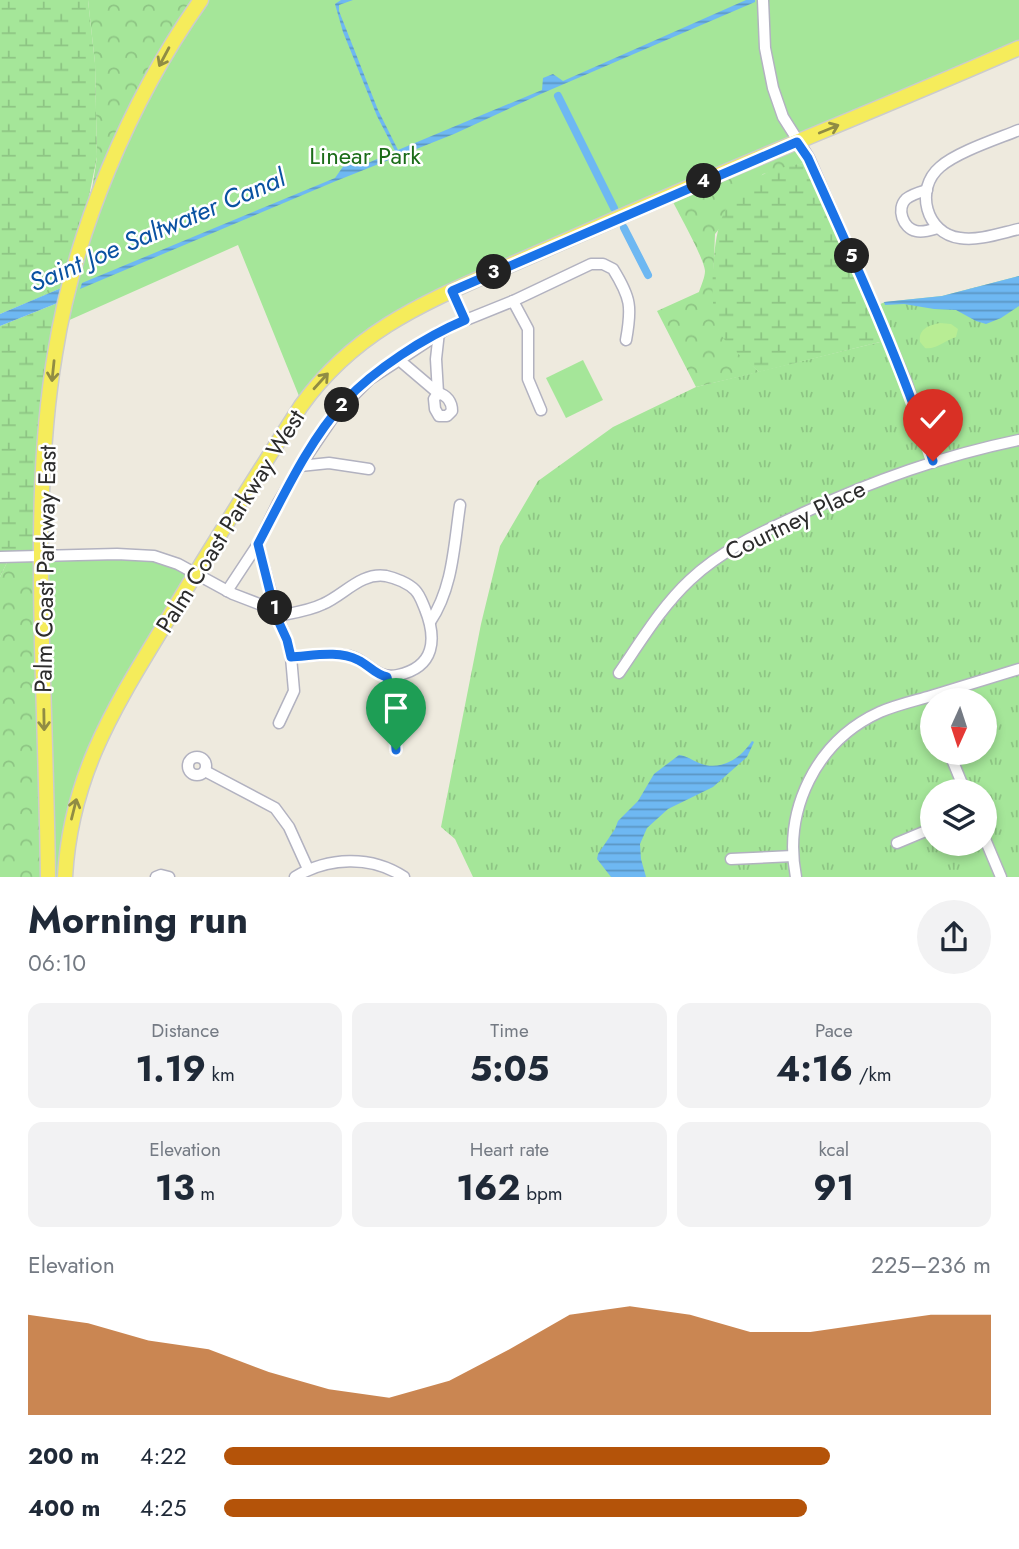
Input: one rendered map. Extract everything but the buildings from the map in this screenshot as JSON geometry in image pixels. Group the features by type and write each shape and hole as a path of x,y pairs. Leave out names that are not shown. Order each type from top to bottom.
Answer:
{"main road":[{"name":"Palm Coast Parkway East","path":"48,877 40,556 43,470 54,355 75,268 99,194 139,102 174,38 201,0"},
{"name":"Palm Coast Parkway West","path":"65,877 72,814 96,745 111,713 287,429 317,385 344,359 377,332 409,311 452,291 1019,48"}],"street":[{"path":"763,0 765,48 785,122 808,158 874,306 909,391 933,461"},
{"path":"1019,130 942,165 933,174 927,190 926,207 938,228 952,237 962,239 1019,229"},
{"path":"927,190 904,202 902,218 916,231 938,228"},
{"path":"227,591 258,544 300,466 345,402 370,379 439,332 513,301 590,264 603,264 613,269 630,307 626,340"},
{"path":"452,291 465,320"},
{"path":"513,301 528,329 528,379 541,410"},
{"path":"398,359 438,393 436,359 439,332"},
{"name":"Courtney Place","path":"619,673 680,590 723,553 751,537 854,490 933,461 1019,440"},
{"path":"300,466 329,463 369,469"},
{"path":"430,622 447,587 460,505"},
{"path":"258,544 276,616 291,657 294,691 279,723"},
{"path":"0,557 148,555 169,560 227,591 267,607 276,616"},
{"path":"276,616 325,604 366,578 379,576 394,579 413,588 420,597 433,634 432,645 424,660 406,673 387,677 377,674 349,656 331,654 291,657"},
{"path":"966,688 1019,669"},
{"path":"387,677 393,703 396,750"},
{"path":"796,877 793,832 800,800 813,772 828,751 868,719 887,709 920,702"},
{"path":"205,771 275,808 289,827 308,869"},
{"path":"897,843 920,833"},
{"path":"731,859 793,856"},
{"path":"992,856 1001,877"},
{"path":"295,877 308,869 341,861 361,862 390,869 404,877"},
{"path":"156,877 169,877"}],"green space":[{"path":"0,0 88,0 95,63 97,157 82,230 64,268 43,296 0,314"},
{"path":"88,0 196,0 66,286 43,296 51,284 92,189 97,157 95,63"},
{"name":"Linear Park","path":"209,0 1019,0 1019,44 416,301 355,339 299,396 238,245 65,322 95,219 117,161 160,79"},
{"path":"797,147 804,163 763,174 715,234 713,283 719,330 759,372 696,387 657,311 699,292 705,273 691,236 672,200"},
{"path":"804,163 884,341 759,372 736,352 718,329 713,300 716,240 729,203 748,183 772,171"},
{"path":"1019,276 1019,877 473,877 455,839 441,827 481,624 500,546 538,481 613,427 696,387 884,341 871,308 885,302 942,296"},
{"path":"60,302 51,331 33,551 13,550 0,577 0,326"},
{"path":"951,324 958,329 956,337 937,346 925,348 920,342 921,334 928,326"},
{"path":"583,360 603,400 566,418 546,378"},
{"path":"13,550 33,551 37,592 44,877 0,877 0,577"},
{"path":"154,558 190,574 104,717 73,794 64,835 60,877 54,877 45,561"}],"water":[{"path":"341,0 353,0 339,5 339,11 378,110 398,150 542,90 543,78 553,74 563,81 746,0 755,2 454,134 80,289 82,283 335,178 347,161 368,163 395,151 377,116 343,32 335,4"},
{"path":"1019,276 1019,306 986,324 956,310 904,304 885,305 884,302 942,296"},
{"path":"66,286 60,302 0,326 0,314"},
{"path":"754,742 747,757 713,787 668,809 647,828 640,844 646,877 611,877 597,859 598,854 618,821 638,801 654,774 679,755 707,765 730,762"}],"waterway":[{"path":"558,96 614,208"},
{"path":"624,228 648,275"}],"route":[{"path":"396,750 393,703 387,677 377,674 349,656 331,654 291,657 276,616 275,603 258,544 300,466 345,402 370,379 398,359 439,332 465,320 452,291 797,142 808,158 902,371 933,461"}],"water label":[{"name":"Saint Joe Saltwater Canal","path":"157,230"}]}
